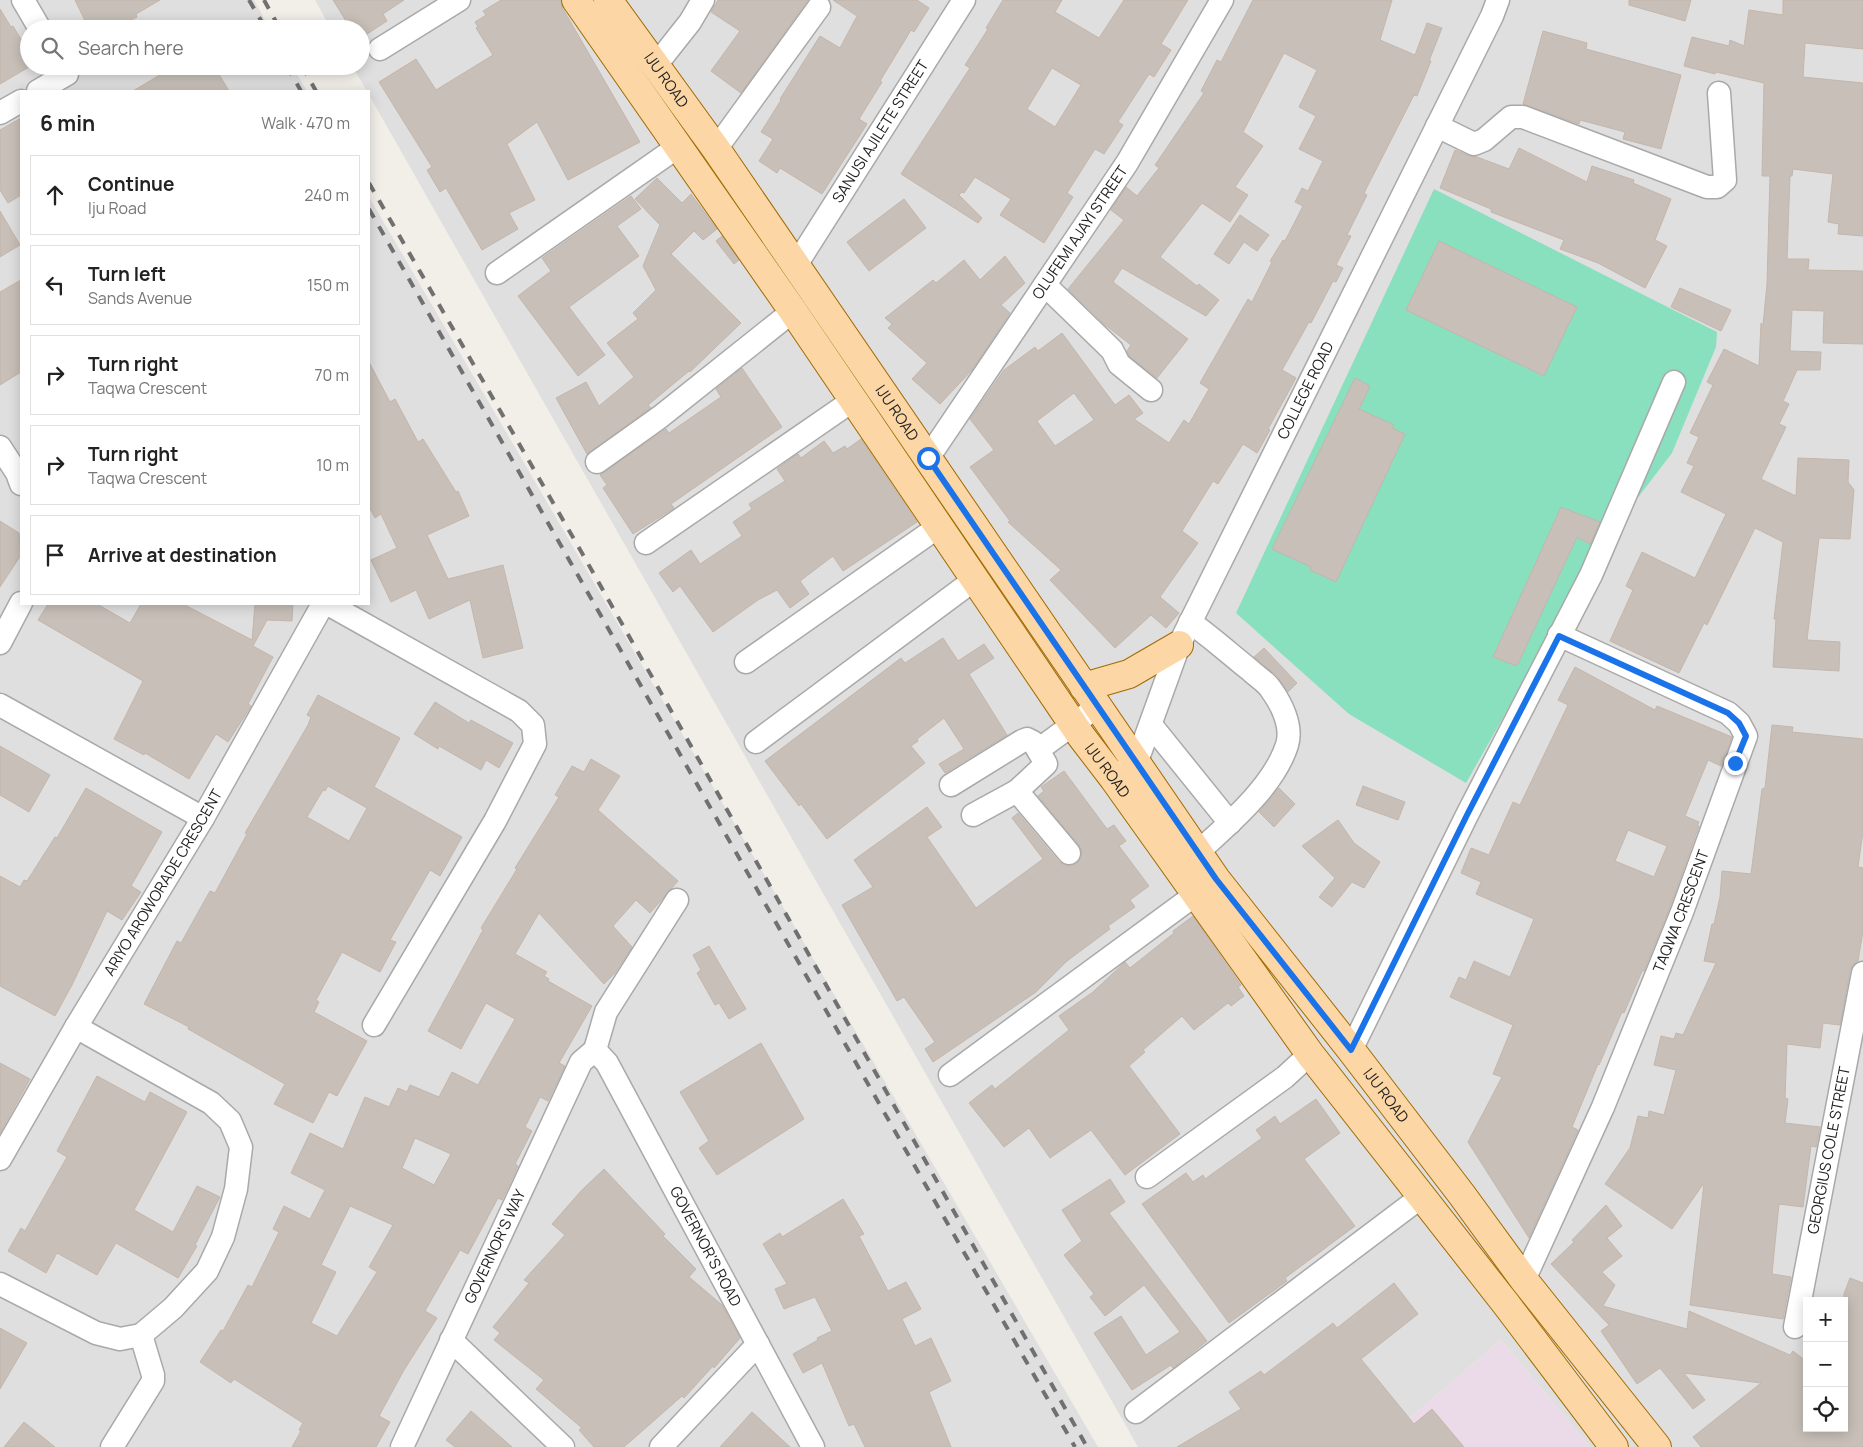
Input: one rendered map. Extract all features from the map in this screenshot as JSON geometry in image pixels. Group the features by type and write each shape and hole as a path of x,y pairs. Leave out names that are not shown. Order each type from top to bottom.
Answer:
{"main road":[{"name":"IJU ROAD","path":"576,0 793,311 1072,724 1114,779 1310,1054 1506,1304 1614,1447"},
{"name":"IJU ROAD","path":"617,3 656,65 796,265 1216,879 1351,1050 1462,1195 1524,1280 1658,1447"},
{"path":"1091,697 1129,674 1185,634"}],"street":[{"path":"22,0 34,20"},
{"path":"380,49 459,0"},
{"path":"656,65 690,22 703,0"},
{"name":"SANUSI AJILETE STREET","path":"796,265 964,0"},
{"name":"OLUFEMI AJAYI STREET","path":"928,458 1127,163 1222,0"},
{"name":"COLLEGE ROAD","path":"1114,779 1136,761 1185,634 1492,16 1498,0"},
{"path":"716,149 819,7"},
{"path":"40,90 69,77"},
{"path":"1437,126 1474,144 1484,140 1511,117 1523,118 1707,187 1717,187 1724,180 1719,93"},
{"path":"0,113 20,102"},
{"path":"497,273 679,146"},
{"path":"1045,285 1112,350 1119,364 1150,390"},
{"path":"597,462 660,417 793,311"},
{"path":"1351,1050 1467,815 1591,575 1674,382"},
{"path":"646,543 852,401"},
{"path":"0,447 13,473"},
{"path":"746,662 938,527"},
{"path":"756,742 974,580"},
{"path":"0,643 20,605"},
{"name":"ARIYO AROWORADE CRESCENT","path":"0,1158 76,1027 203,818 322,605"},
{"path":"330,605 518,711 533,725 534,744 495,821 374,1024"},
{"path":"1185,634 1212,638 1269,687 1285,716 1288,730 1288,744 1274,771 1243,811 1198,852"},
{"name":"TAQWA CRESCENT","path":"1524,1280 1610,1090 1682,912 1746,736 1739,723 1728,713 1559,636"},
{"path":"1038,750 1072,724 1091,697"},
{"path":"0,705 203,818"},
{"path":"1151,725 1230,823"},
{"path":"951,785 1022,741 1028,739 1033,742 1046,764 1017,792 973,815"},
{"path":"1017,792 1069,853"},
{"path":"950,1075 1195,895"},
{"path":"595,1050 606,1012 677,900"},
{"name":"GEORGIUS COLE STREET","path":"1795,1327 1863,973"},
{"path":"0,1284 96,1333 120,1339 141,1335 173,1308 207,1271 223,1237 236,1189 241,1147 230,1121 211,1103 76,1027"},
{"name":"GOVERNOR'S WAY","path":"402,1447 581,1062 595,1050"},
{"name":"GOVERNOR'S ROAD","path":"595,1050 607,1063 813,1447"},
{"path":"1147,1177 1285,1077 1310,1054"},
{"path":"1136,1412 1421,1197"},
{"path":"112,1447 153,1381 153,1375 141,1335"},
{"path":"451,1340 564,1447"},
{"path":"661,1447 758,1344"}],"shaded area":[{"path":"0,0 254,0 265,20 20,20 20,75 297,75 306,90 20,90 20,605 370,605 370,199 1098,1447 0,1447"},
{"path":"315,0 1863,0 1863,1447 1590,1447 1501,1340 1376,1447 1138,1447 370,97 370,90 366,90 357,75 370,75 370,20 326,20"},
{"path":"1501,1340 1590,1447 1376,1447"}],"green space":[{"path":"1434,189 1717,332 1716,347 1672,453 1600,547 1466,783 1349,714 1236,613"}],"building":[{"path":"75,0 160,0 136,14 137,17 131,20 85,20"},
{"path":"333,0 404,0 383,14 387,21 370,32 370,20 345,20"},
{"path":"501,0 560,0 563,9 640,142 568,180 537,122 507,144 535,200 509,213 518,229 482,250 446,188 440,192 427,170 432,167 379,82 416,59 436,90 493,55 476,28 478,27 475,22 486,15 483,11"},
{"path":"718,0 808,0 741,93 711,71 740,31 711,12"},
{"path":"833,0 917,0 929,8 914,32 911,30 880,81 882,82 859,119 867,124 822,194 780,168 777,173 759,161 773,139 761,132 820,36 840,48 857,16"},
{"path":"1003,0 1062,0 1055,12 1099,38 1124,0 1188,0 1161,44 1171,50 1154,77 1149,74 1118,122 1123,125 1104,154 1095,149 1067,193 1073,197 1044,243 1000,215 1011,199 975,177 964,193 962,192 959,195 982,218 978,223 901,174 970,68 965,65 988,29 986,28","holes":["1052,68 1081,85 1055,127 1027,109"]},
{"path":"1253,0 1392,0 1380,40 1415,55 1427,23 1442,28 1417,96 1414,95 1364,193 1367,195 1347,235 1351,236 1336,265 1343,268 1336,282 1333,281 1311,323 1309,322 1282,370 1296,378 1268,429 1270,430 1257,453 1243,444 1218,484 1213,481 1182,531 1198,543 1160,597 1179,613 1166,628 1151,615 1115,648 1050,580 1061,570 1008,522 1010,521 970,467 994,450 970,419 1004,370 1035,347 1038,351 1062,333 1115,405 1129,395 1143,413 1134,419 1169,443 1184,420 1189,424 1209,389 1200,383 1248,299 1252,302 1272,262 1270,261 1283,240 1285,241 1303,206 1295,202 1302,188 1308,191 1323,161 1299,149 1316,116 1299,107 1317,70 1284,53 1243,132 1263,146 1235,187 1248,195 1230,222 1202,203 1160,257 1197,286 1199,284 1219,300 1206,316 1122,268 1113,282 1188,339 1157,378 1129,356 1127,351 1131,345 1104,324 1068,289 1124,220 1111,210 1126,187 1137,196 1159,168 1155,165 1204,93 1201,91 1217,60 1221,62","holes":["1074,393 1094,420 1055,446 1037,421"]},
{"path":"1629,0 1691,0 1685,21 1629,5"},
{"path":"1783,0 1863,0 1863,49 1805,43 1803,77 1863,83 1863,236 1838,234 1839,224 1828,222 1833,174 1793,169 1792,176 1790,176 1787,259 1809,259 1808,270 1863,271 1863,344 1823,343 1824,311 1792,310 1790,351 1821,352 1820,370 1797,370 1783,401 1789,404 1779,424 1786,427 1761,479 1796,496 1798,458 1849,460 1848,482 1854,490 1850,539 1819,538 1807,640 1840,642 1839,671 1773,667 1776,619 1774,619 1783,542 1755,528 1707,625 1704,623 1679,673 1610,641 1633,590 1626,586 1642,552 1695,578 1726,514 1681,492 1694,466 1687,463 1699,437 1690,433 1713,385 1707,382 1724,349 1759,366 1761,323 1763,325 1767,284 1770,176 1762,176 1764,83 1684,66 1692,37 1729,46 1730,40 1744,46 1749,10 1783,15"},
{"path":"0,9 20,38 20,72 0,84"},
{"path":"1543,31 1587,43 1586,49 1681,75 1661,149 1623,139 1625,132 1580,120 1579,124 1523,104"},
{"path":"160,75 219,75 228,90 135,90"},
{"path":"20,119 20,196 8,203 0,190 0,130"},
{"path":"1519,148 1587,182 1592,166 1634,180 1633,183 1671,199 1655,240 1667,246 1645,288 1598,263 1560,249 1564,240 1491,212 1491,209 1440,188 1455,150 1509,169"},
{"path":"657,178 682,203 691,194 717,229 703,240 694,231 671,254 741,323 690,372 648,405 651,408 587,454 556,398 586,382 599,406 634,377 607,343 638,319 633,313 656,290 643,266 660,225 635,199"},
{"path":"631,196 641,209 617,226 639,256 569,307 605,355 578,376 518,296 551,271 542,258"},
{"path":"904,199 926,228 869,271 847,242"},
{"path":"0,211 20,245 0,257"},
{"path":"1240,215 1269,235 1257,251 1244,242 1229,264 1214,254"},
{"path":"722,236 739,260 734,264 716,241"},
{"path":"1439,241 1577,307 1544,376 1406,310"},
{"path":"1005,256 1025,283 1001,305 1010,313 972,370 940,404 912,379 927,363 888,328 892,324 885,318 933,280 936,283 964,260 980,280"},
{"path":"20,281 20,373 0,385 0,292"},
{"path":"1680,288 1731,310 1721,331 1671,307"},
{"path":"370,364 390,402 395,399 418,442 423,439 456,492 458,491 469,516 427,535 448,579 503,565 523,648 483,658 470,600 429,619 416,590 391,602 371,560 397,548 381,514 375,518 370,509"},
{"path":"742,368 782,427 671,504 674,508 633,534 603,488 607,485 600,475 666,429 669,433 721,397 716,389"},
{"path":"1355,378 1370,386 1359,409 1394,425 1392,428 1405,434 1336,582 1310,570 1311,567 1272,549"},
{"path":"861,439 917,522 843,571 833,556 800,581 809,594 790,608 777,590 758,600 713,632 680,586 673,592 659,573 691,550 700,564 742,536 733,522 752,509 749,504 785,481 777,469 798,454 801,458 824,441 833,453 845,446 847,449"},
{"path":"1561,507 1600,522 1590,544 1577,537 1517,666 1493,657"},
{"path":"0,521 19,533 20,557 0,587"},
{"path":"47,605 99,605 130,623 140,605 185,605 252,640 255,605 293,605 292,621 267,620 253,646 273,657 248,704 251,706 228,742 216,734 189,779 145,753 144,755 114,739 143,681 38,620"},
{"path":"943,638 958,661 984,644 994,658 969,674 1007,735 945,773 939,764 964,749 944,718 911,746 925,763 827,839 765,761 901,658 905,663"},
{"path":"1264,648 1297,683 1288,692 1277,676 1254,657"},
{"path":"1575,667 1655,710 1657,706 1732,737 1721,766 1708,760 1685,816 1699,822 1697,826 1699,826 1670,907 1644,971 1642,971 1624,1013 1622,1012 1598,1064 1572,1127 1578,1130 1529,1238 1468,1142 1502,1077 1493,1074 1513,1025 1450,997 1459,977 1466,980 1474,961 1510,977 1534,919 1476,894 1481,882 1461,873 1471,848 1489,855 1513,802 1520,805 1568,705 1558,700","holes":["1628,830 1667,846 1654,877 1615,861"]},
{"path":"318,695 400,738 374,787 462,837 440,876 430,870 390,940 396,942 380,972 342,952 316,1000 319,1002 314,1012 367,1041 337,1096 329,1092 313,1123 274,1104 285,1084 188,1029 189,1027 144,1004 177,941 181,943 210,891 215,893 247,834 245,833 308,725 311,717 307,715","holes":["328,786 367,808 349,841 307,817 323,790 325,791"]},
{"path":"435,702 469,723 471,720 513,743 499,768 486,760 481,770 439,746 438,749 414,734"},
{"path":"1772,725 1793,727 1792,732 1863,739 1863,832 1858,867 1863,868 1863,931 1858,961 1850,971 1840,1025 1823,1023 1820,1048 1787,1044 1785,1098 1788,1099 1785,1123 1820,1127 1816,1147 1811,1146 1803,1207 1779,1204 1772,1274 1791,1277 1783,1319 1690,1305 1704,1183 1672,1229 1605,1184 1630,1148 1638,1116 1648,1118 1649,1111 1664,1115 1676,1070 1654,1065 1661,1036 1674,1039 1676,1033 1683,1035 1716,963 1704,961 1720,897 1722,871 1751,874 1762,789 1765,788"},
{"path":"0,746 50,775 29,812 0,795"},
{"path":"591,759 620,776 598,810 678,881 650,913 636,900 613,926 632,947 615,973 604,984 539,913 515,954 547,972 544,976 549,979 548,981 592,1006 559,1063 565,1066 548,1101 540,1097 525,1127 532,1131 515,1164 518,1166 502,1200 498,1198 468,1254 460,1250 425,1311 437,1318 404,1370 379,1416 390,1422 376,1447 292,1447 301,1431 299,1430 303,1423 234,1379 231,1383 200,1362 221,1330 223,1331 248,1285 252,1287 279,1232 273,1229 284,1206 310,1219 325,1190 291,1173 310,1133 343,1149 365,1097 389,1107 398,1088 407,1092 410,1085 439,1097 452,1072 478,1085 515,1019 486,1003 461,1049 428,1031 483,930 481,928 559,797 555,795 572,766 584,772","holes":["415,1138 451,1154 434,1185 402,1168","350,1206 393,1225 369,1267 377,1272 337,1336 311,1323 336,1272 321,1265"]},
{"path":"1064,771 1107,829 1114,825 1126,841 1119,846 1149,886 1130,900 1135,907 1108,926 1110,929 1067,961 1036,992 933,1062 925,1049 935,1042 904,997 897,1001 842,905 873,887 854,860 927,807 942,827 927,837 976,908 1043,859 1012,818 1018,813 1059,862 1071,866 1081,858 1082,851 1079,845 1038,796 1044,791 1041,787"},
{"path":"1363,786 1405,802 1398,820 1356,805"},
{"path":"86,788 162,832 131,886 141,892 122,920 107,911 55,1016 0,986 0,876 20,887 24,880 27,881 55,837 57,838"},
{"path":"1279,788 1295,804 1274,827 1259,812"},
{"path":"1338,820 1354,843 1380,862 1364,888 1352,882 1332,907 1319,897 1335,878 1302,846"},
{"path":"1193,916 1241,985 1238,987 1244,996 1231,1006 1228,1003 1194,1030 1182,1016 1143,1050 1145,1052 1129,1066 1180,1134 1125,1175 1091,1130 1050,1158 1029,1128 1004,1147 969,1103 992,1085 995,1089 1069,1030 1059,1016 1093,992 1125,962 1130,968"},
{"path":"709,946 746,1009 729,1019 719,1003 715,1005 697,973 701,970 693,955"},
{"path":"761,1043 804,1119 717,1175 699,1148 709,1141 680,1092"},
{"path":"0,1063 30,1079 0,1133"},
{"path":"97,1076 145,1102 150,1092 187,1112 134,1210 173,1232 197,1186 220,1197 195,1245 197,1246 178,1278 116,1243 97,1275 57,1253 46,1273 8,1251 21,1228 25,1231 67,1157 57,1151"},
{"path":"1316,1099 1340,1133 1304,1159 1355,1226 1285,1278 1287,1281 1229,1323 1142,1204 1186,1173 1193,1182 1203,1175 1205,1179 1262,1138 1256,1130 1275,1116 1280,1124"},
{"path":"604,1169 665,1234 663,1236 696,1269 689,1277 722,1305 740,1338 684,1398 682,1396 624,1447 594,1447 579,1430 582,1428 536,1389 544,1380 494,1340 500,1333 493,1327 529,1283 524,1280 565,1235 552,1224 581,1191"},
{"path":"1110,1179 1125,1202 1109,1213 1207,1341 1173,1368 1171,1365 1132,1390 1094,1333 1121,1316 1146,1355 1180,1332 1144,1285 1105,1316 1090,1297 1094,1294 1064,1255 1082,1241 1062,1210"},
{"path":"843,1199 864,1234 859,1236 888,1291 906,1282 921,1309 902,1319 915,1346 931,1338 951,1381 929,1392 951,1447 865,1447 854,1424 849,1426 822,1363 803,1373 793,1354 818,1340 817,1338 832,1331 815,1297 784,1309 775,1289 787,1284 763,1244 780,1233 782,1237"},
{"path":"1606,1205 1622,1226 1607,1238 1622,1256 1602,1272 1615,1285 1603,1306 1687,1329 1689,1311 1790,1355 1793,1351 1803,1359 1803,1432 1848,1432 1848,1297 1844,1297 1844,1294 1850,1278 1863,1283 1863,1447 1701,1447 1693,1437 1761,1383 1684,1373 1705,1400 1693,1409 1660,1368 1637,1384 1601,1331 1609,1325 1551,1264 1574,1242 1572,1240"},
{"path":"1394,1283 1418,1314 1361,1359 1414,1424 1432,1409 1464,1447 1177,1447 1241,1409 1229,1392 1261,1371 1264,1375 1333,1323 1337,1328"},
{"path":"0,1328 27,1343 0,1389"},
{"path":"471,1411 512,1447 455,1447 446,1440"},
{"path":"752,1412 790,1447 720,1447"},
{"path":"24,1422 55,1447 4,1447"}],"railway":[{"path":"249,0 261,20"},
{"path":"264,0 275,20"},
{"path":"292,75 300,90"},
{"path":"307,75 315,90"},
{"path":"370,185 582,553 1087,1447"},
{"path":"370,211 1075,1447"}],"route":[{"path":"928,458 1216,879 1351,1050 1467,815 1559,636 1728,713 1739,723 1746,736 1735,763"}]}
